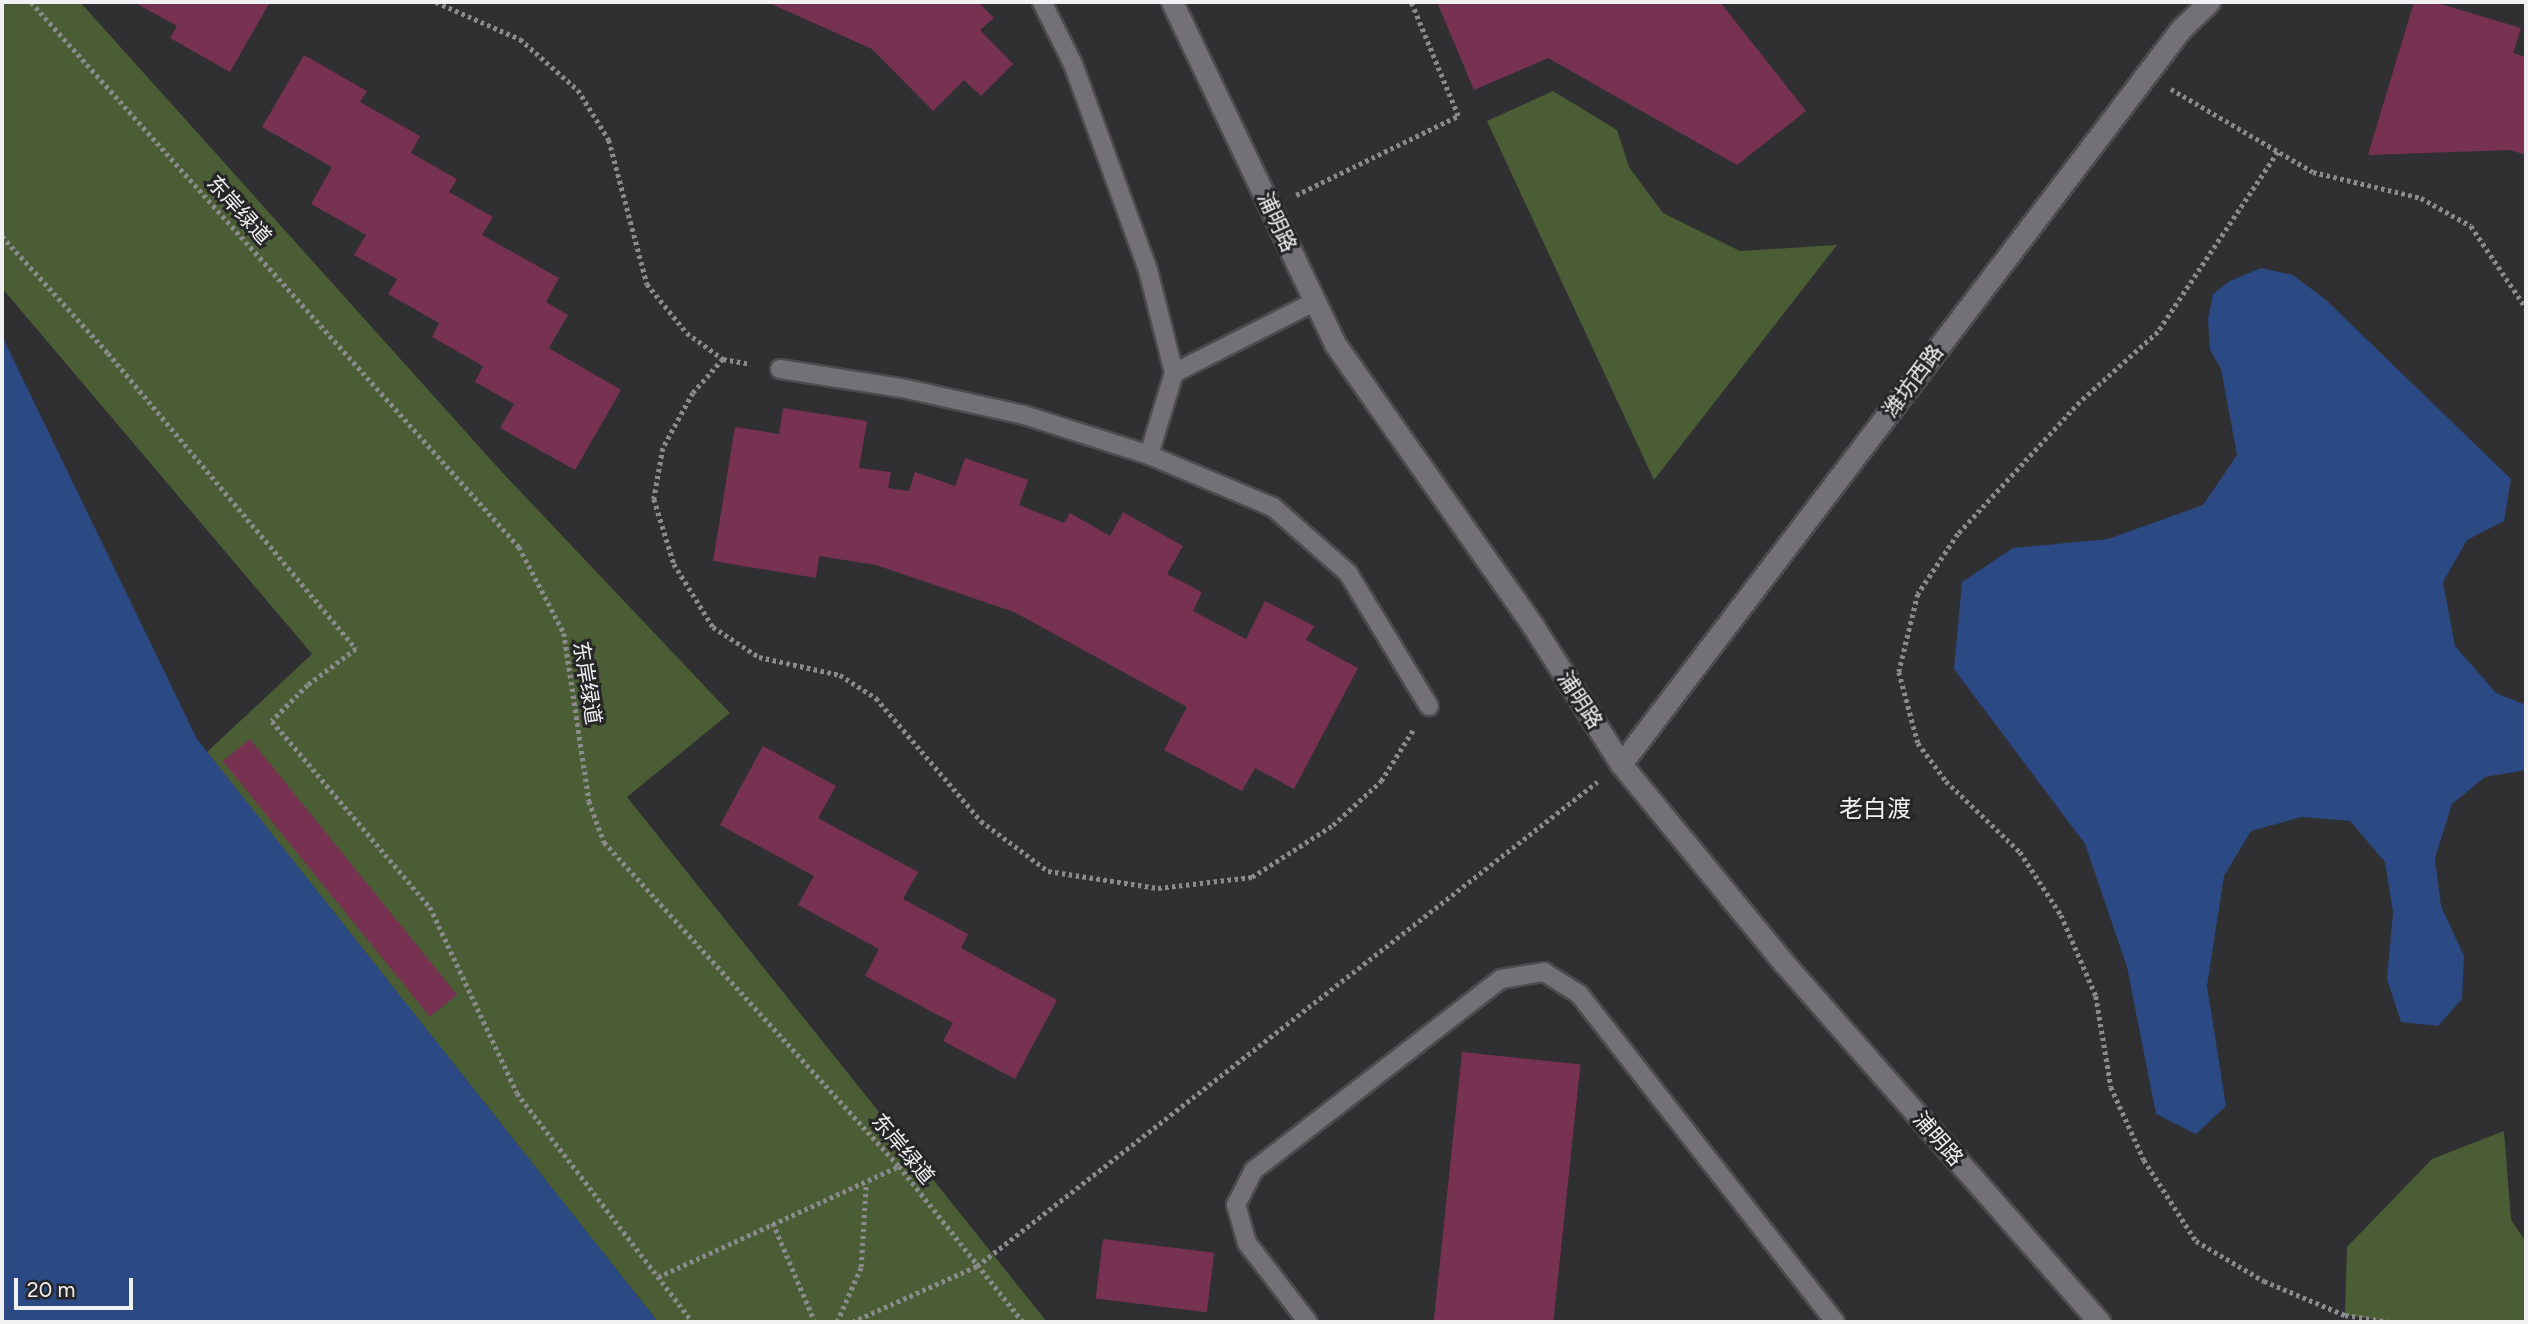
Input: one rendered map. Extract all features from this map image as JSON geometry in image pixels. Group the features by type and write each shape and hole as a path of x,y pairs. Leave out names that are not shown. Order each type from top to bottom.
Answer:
{"main road":[{"name":"浦明路","path":"1172,2 1335,344 1533,626 1621,764 1784,963 2099,1322"},
{"name":"潍坊西路","path":"1621,764 2181,29 2209,2"}],"lane":[{"path":"1042,2 1073,64 1148,270 1174,373 1149,455"},
{"path":"1174,373 1314,302"},
{"path":"780,369 902,388 1024,415 1149,455 1273,507 1348,573 1429,706"},
{"path":"1308,1322 1247,1243 1236,1205 1254,1170 1501,979 1544,972 1579,994 1835,1322"}],"path":[{"name":"东岸绿道","path":"32,2 519,547 564,633 589,801 604,842 899,1166 1023,1322"},
{"path":"436,2 520,39 578,90 609,140 647,284 687,333 723,359 780,369"},
{"path":"1270,208 1458,116 1411,2"},
{"path":"2146,75 2313,172 2421,198 2471,226 2526,308"},
{"path":"2278,152 2158,332 2080,402 1958,534 1919,594 1899,672 1918,744 1946,781 2020,852 2061,915 2095,996 2110,1087 2144,1160 2196,1241 2276,1286 2345,1315 2391,1322"},
{"path":"2,236 108,353 356,649 308,685 272,721 430,907 517,1093 693,1322"},
{"path":"723,359 693,393 663,447 654,499 674,564 713,627 759,657 840,675 876,698 981,821 1048,871 1158,888 1252,877 1333,825 1381,781 1429,706"},
{"path":"852,1322 977,1266 1621,764"},
{"path":"658,1277 899,1166"},
{"path":"837,1322 861,1267 866,1183"},
{"path":"773,1223 816,1322"}],"green space":[{"path":"2,2 80,2 500,470 730,713 627,797 1047,1322 658,1322 207,752 312,654 2,288"},
{"path":"1553,91 1617,130 1629,167 1663,213 1740,251 1837,245 1654,480 1487,121"},
{"path":"2504,1131 2511,1220 2526,1242 2526,1322 2391,1322 2345,1315 2347,1247 2432,1159"}],"water":[{"path":"2261,268 2293,275 2326,300 2511,479 2504,521 2467,540 2443,582 2455,646 2496,693 2526,705 2526,770 2485,777 2452,804 2435,858 2441,906 2464,956 2462,999 2438,1026 2401,1022 2387,979 2393,912 2385,862 2350,821 2301,817 2251,831 2224,876 2207,986 2226,1106 2196,1134 2156,1114 2127,967 2085,844 1954,669 1962,582 2013,548 2108,539 2203,505 2237,455 2221,369 2210,350 2208,319 2213,294 2230,281"},
{"path":"2,336 197,739 658,1322 2,1322"}],"building":[{"path":"134,2 270,2 230,72 170,38 177,26"},
{"path":"767,2 978,2 994,18 980,30 1013,64 981,96 964,80 933,111 872,49"},
{"path":"1437,2 1720,2 1806,111 1737,165 1548,58 1474,90"},
{"path":"2414,2 2434,2 2521,28 2513,53 2526,57 2526,155 2510,150 2368,155"},
{"path":"304,55 367,91 360,102 420,136 411,153 457,179 449,192 493,217 482,235 559,278 546,302 568,315 549,348 621,390 575,470 500,428 514,404 475,382 483,366 432,337 439,323 388,294 397,279 354,255 366,235 311,204 332,167 262,127"},
{"path":"783,408 867,421 859,468 891,472 888,488 909,491 915,472 955,486 965,458 1028,480 1019,505 1064,523 1070,513 1110,536 1123,512 1183,546 1167,574 1202,592 1193,611 1246,639 1265,601 1314,626 1306,640 1358,668 1294,789 1255,768 1242,791 1164,750 1187,707 1014,612 876,565 819,556 816,578 713,561 735,427 779,434"},
{"path":"250,739 457,995 430,1017 223,761"},
{"path":"763,746 836,786 818,818 918,872 903,899 968,934 961,948 1057,1000 1015,1079 943,1041 953,1023 865,976 879,949 798,905 814,876 720,825"},
{"path":"1462,1052 1580,1064 1553,1322 1434,1322"},
{"path":"1103,1239 1214,1253 1207,1312 1096,1299"}],"district":[{"name":"老白渡","path":"1875,809"}]}
